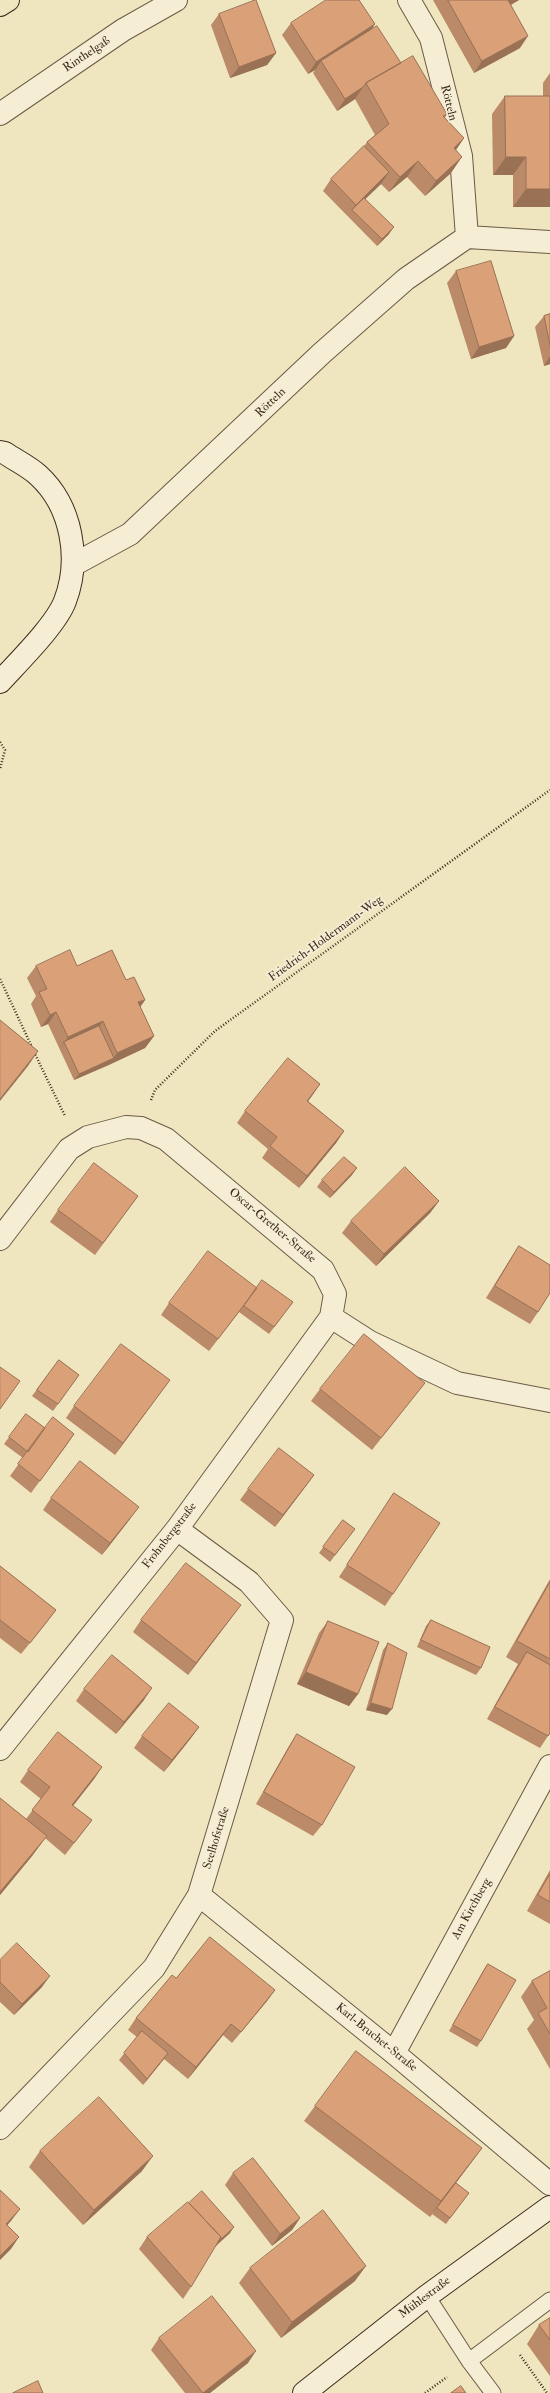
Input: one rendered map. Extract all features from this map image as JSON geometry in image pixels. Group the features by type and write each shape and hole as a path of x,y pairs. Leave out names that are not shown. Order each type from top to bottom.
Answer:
{"highway":[{"path":"0,5 8,0"}],"street":[{"name":"Rinthelgaß","path":"0,114 122,30 176,0"},
{"name":"Rötteln","path":"73,565 130,534 322,353 406,279 467,237 461,156 431,38 409,0"},
{"path":"467,237 550,242"},
{"path":"0,452 5,453 38,475 59,501 71,533 73,565 65,602 44,632 0,682"},
{"name":"Oscar-Grether-Straße","path":"0,1239 69,1149 88,1137 126,1127 141,1128 166,1139 323,1270 335,1294 331,1317"},
{"path":"331,1317 370,1342 458,1383 550,1401"},
{"name":"Frohnbergstraße","path":"0,1749 177,1529 331,1317"},
{"name":"Seelhofstraße","path":"0,2128 154,1968 200,1896 282,1620 249,1582 177,1529"},
{"name":"Am Kirchberg","path":"394,2052 550,1766"},
{"name":"Karl-Bruchet-Straße","path":"200,1896 394,2052 550,2184"},
{"name":"Mühlestraße","path":"304,2393 427,2296 550,2207"}],"lane":[{"path":"427,2296 469,2361 493,2393"},
{"path":"469,2361 550,2300"}],"path":[{"path":"0,742 5,750 0,769"},
{"name":"Friedrich-Holdermann-Weg","path":"141,1128 155,1090 215,1031 550,790"},
{"path":"0,979 78,1144"},
{"path":"505,2334 547,2393"}],"building":[{"path":"256,0 276,53 239,67 219,14"},
{"path":"326,0 359,0 375,24 316,62 291,23"},
{"path":"448,0 508,0 528,36 482,61"},
{"path":"377,26 401,63 366,83 363,87 345,99 321,61"},
{"path":"413,56 447,114 443,116 464,138 454,148 462,157 436,181 418,161 400,177 367,142 389,124 366,83"},
{"path":"505,96 550,96 550,189 526,189 526,157 506,157"},
{"path":"364,146 389,172 356,205 331,179"},
{"path":"364,198 394,227 382,239 352,210"},
{"path":"491,261 514,336 479,347 456,271"},
{"path":"550,314 550,345 544,316"},
{"path":"70,950 77,966 112,950 126,980 134,977 145,1000 138,1002 154,1036 117,1053 103,1021 68,1037 56,1012 50,1015 39,992 47,989 36,966"},
{"path":"0,1020 38,1051 0,1099"},
{"path":"99,1026 114,1058 79,1074 64,1042"},
{"path":"288,1058 320,1084 307,1101 344,1131 307,1176 270,1146 277,1137 245,1111"},
{"path":"344,1157 357,1168 334,1192 322,1180"},
{"path":"94,1163 138,1196 103,1243 58,1210"},
{"path":"405,1167 439,1201 384,1254 351,1221"},
{"path":"519,1246 550,1265 550,1293 538,1312 495,1286"},
{"path":"208,1251 257,1288 218,1339 169,1303"},
{"path":"262,1280 293,1302 274,1327 244,1306"},
{"path":"364,1334 425,1383 381,1438 320,1389"},
{"path":"121,1344 170,1380 123,1443 74,1406"},
{"path":"59,1360 79,1375 58,1404 37,1390"},
{"path":"0,1367 20,1381 0,1409"},
{"path":"26,1414 45,1428 28,1452 9,1437"},
{"path":"53,1417 74,1434 40,1481 18,1464"},
{"path":"279,1448 314,1475 283,1515 248,1489"},
{"path":"80,1461 139,1507 110,1543 51,1498"},
{"path":"394,1493 440,1523 393,1594 347,1565"},
{"path":"343,1520 355,1529 335,1555 323,1547"},
{"path":"186,1563 241,1605 196,1663 141,1620"},
{"path":"0,1566 56,1610 30,1643 0,1620"},
{"path":"550,1582 550,1659 517,1641"},
{"path":"431,1620 490,1647 481,1668 421,1640"},
{"path":"328,1621 379,1642 358,1694 306,1672"},
{"path":"388,1643 407,1653 392,1709 371,1703"},
{"path":"527,1652 550,1665 550,1733 548,1736 495,1707"},
{"path":"112,1655 152,1688 124,1722 84,1689"},
{"path":"169,1703 199,1727 172,1760 142,1736"},
{"path":"58,1732 102,1767 72,1805 92,1820 74,1843 32,1810 50,1787 28,1770"},
{"path":"297,1734 355,1767 322,1825 264,1792"},
{"path":"0,1798 47,1836 0,1892"},
{"path":"550,1874 550,1902 538,1895"},
{"path":"210,1937 275,1990 241,2032 231,2024 196,2067 136,2018 172,1975 176,1978"},
{"path":"17,1943 50,1976 22,2004 0,1982 0,1960"},
{"path":"488,1964 516,1980 481,2041 453,2025"},
{"path":"550,1971 550,2034 538,2013 547,2008 532,1981"},
{"path":"142,2031 168,2053 147,2079 124,2053"},
{"path":"356,2051 482,2148 441,2201 315,2106"},
{"path":"99,2097 153,2156 94,2210 40,2151"},
{"path":"253,2158 300,2218 280,2234 233,2173"},
{"path":"456,2183 469,2193 450,2218 437,2208"},
{"path":"0,2190 20,2209 6,2224 19,2237 0,2256"},
{"path":"202,2191 234,2227 218,2242 221,2237 189,2203"},
{"path":"188,2202 221,2237 191,2287 147,2237"},
{"path":"323,2210 366,2266 292,2322 250,2268"},
{"path":"212,2296 256,2351 203,2393 159,2338"},
{"path":"550,2318 550,2340 539,2325"},
{"path":"38,2381 43,2393 13,2393"},
{"path":"461,2386 466,2393 451,2393"}]}
